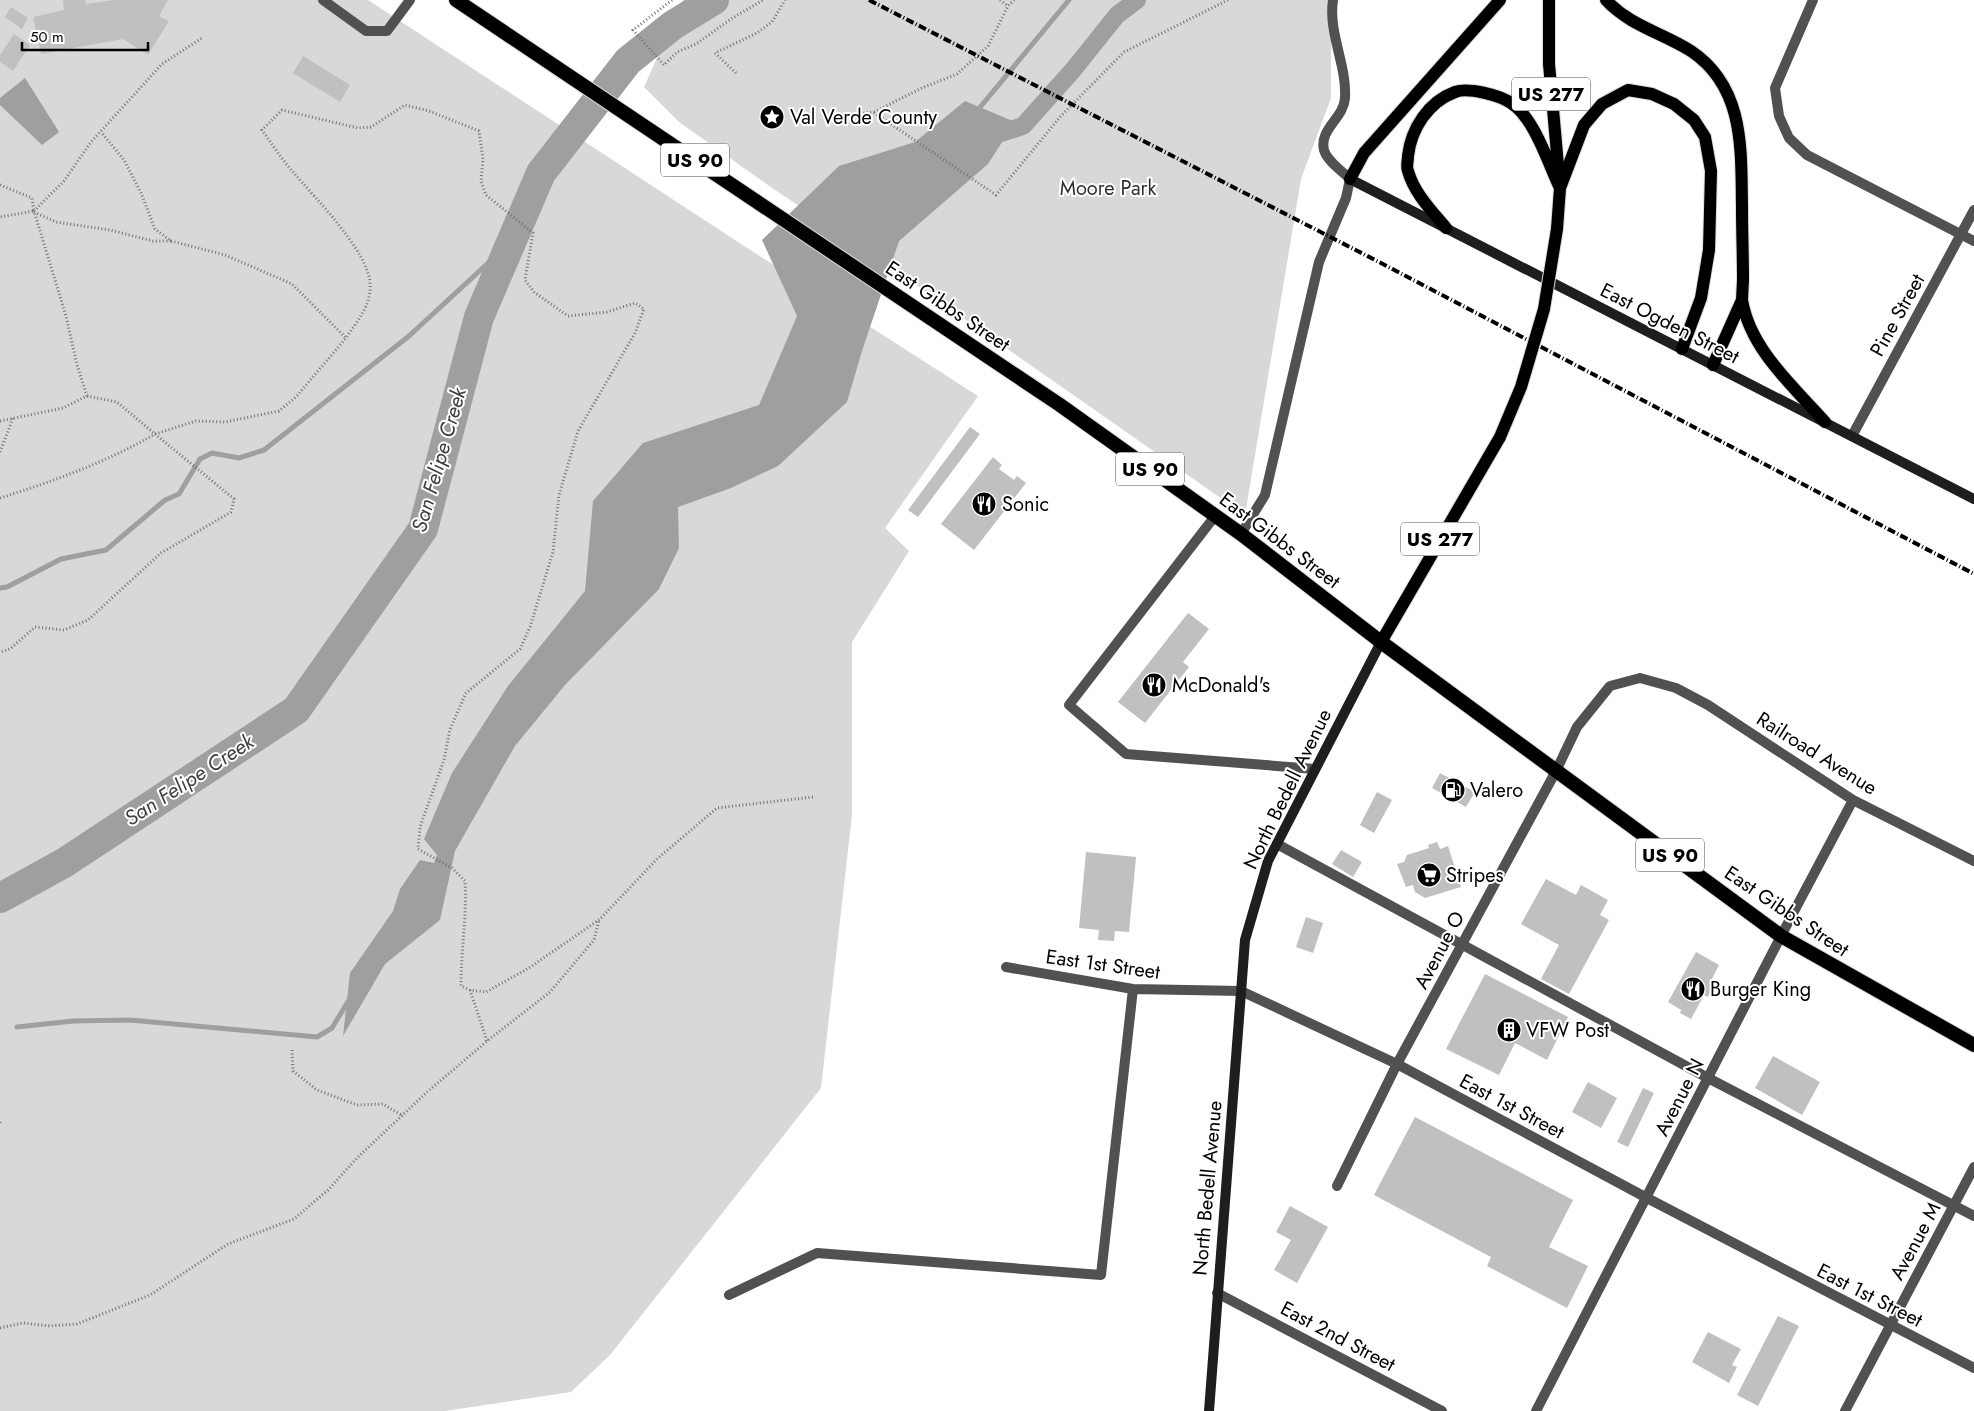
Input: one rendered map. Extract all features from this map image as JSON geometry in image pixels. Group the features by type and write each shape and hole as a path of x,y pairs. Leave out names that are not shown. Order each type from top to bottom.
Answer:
{"highway":[{"name":"East Gibbs Street","path":"456,0 1060,405 1241,534 1381,642 1781,936 1974,1045"}],"main road":[{"path":"1350,178 1364,153 1500,0"},
{"name":"US 277","path":"1550,0 1549,64 1560,188"},
{"path":"1606,0 1628,18 1649,31 1692,52 1707,64 1722,82 1732,103 1740,132 1742,161 1742,300 1745,318 1761,348 1825,422"},
{"path":"1560,188 1584,125 1602,104 1628,90 1652,94 1674,104 1694,120 1705,137 1710,171 1709,250 1701,298 1682,349"},
{"path":"1446,228 1422,198 1407,170 1409,147 1416,124 1432,107 1456,91 1485,92 1511,103 1527,119 1560,188"},
{"name":"East Ogden Street","path":"1350,178 1974,499"},
{"name":"North Bedell Avenue","path":"1209,1411 1245,940 1268,861 1276,844 1381,642 1500,437 1521,388 1544,310 1557,229 1560,188"},
{"path":"1714,365 1742,300"}],"street":[{"path":"323,0 366,31 387,31 410,0"},
{"path":"1241,534 1264,495 1319,262 1346,198 1350,178 1331,161 1324,150 1325,134 1340,113 1345,101 1345,85 1331,17 1333,0"},
{"path":"1813,0 1775,88 1779,116 1789,138 1807,155 1974,240"},
{"name":"Pine Street","path":"1852,436 1974,210"},
{"path":"1215,516 1069,705 1126,754 1316,770"},
{"name":"Avenue O","path":"1337,1186 1398,1064 1578,727 1610,686 1640,678"},
{"name":"Railroad Avenue","path":"1640,678 1676,688 1708,705 1854,800 1974,861"},
{"name":"Avenue N","path":"1536,1411 1781,936 1854,800"},
{"path":"1276,844 1708,1078 1974,1216"},
{"name":"East 1st Street","path":"1006,967 1133,989 1241,992 1398,1064 1647,1198 1974,1368"},
{"path":"729,1295 817,1253 1101,1276 1133,989"},
{"name":"Avenue M","path":"1845,1411 1974,1167"},
{"name":"East 2nd Street","path":"1217,1292 1442,1411"}],"path":[{"path":"672,0 633,30 664,65 677,52 696,44 731,18 763,0"},
{"path":"736,73 715,53 757,33 772,22 785,0"},
{"path":"1000,0 1008,6"},
{"path":"853,115 874,112 922,88 957,74 988,46 1008,6 1014,0"},
{"path":"874,112 996,195 1060,117 1124,52 1228,0"},
{"path":"0,217 34,211 64,181 90,142 162,64 202,38"},
{"path":"0,498 64,477 124,452 155,434 196,421 224,422 279,411 296,397 346,338 367,306 370,282 364,263 337,221 292,171 262,130 282,110 358,128 371,127 405,105 429,111 480,132 483,159 480,181 486,195 533,233 526,280 534,292 568,316 607,312 635,303 644,309 635,333 578,431 559,495 553,552 530,627 520,649 466,693 450,729 444,760 420,827 418,849 452,868 465,881 466,908 461,946 461,986 470,990 486,992 530,968 600,920 657,859 717,808 813,797"},
{"path":"101,132 124,160 142,193 155,228 172,242"},
{"path":"0,185 32,198 34,211 66,316 77,365 87,396"},
{"path":"34,211 56,222 110,230 154,241 172,242 225,255 292,284 346,338"},
{"path":"0,420 63,408 87,396 117,402 234,499 231,512 161,553 88,620 64,630 36,627 10,649 0,652"},
{"path":"0,452 12,418"},
{"path":"0,1328 24,1323 50,1326 77,1324 150,1295 228,1244 294,1219 328,1190 357,1158 487,1041 550,992 594,940 600,920"},
{"path":"470,990 487,1041"},
{"path":"292,1050 294,1071 317,1090 357,1105 383,1104 403,1116"}],"green space":[{"path":"0,0 368,0 741,244 978,396 885,528 909,551 852,642 852,815 821,1088 610,1355 571,1392 445,1411 0,1411"},
{"name":"Moore Park","path":"683,0 1331,0 1331,98 1301,179 1245,515 679,122 644,87"}],"shaded area":[{"path":"25,78 59,132 42,145 0,105 0,98"},
{"path":"965,101 1015,122 988,164 899,241 847,402 778,466 731,488 678,507 679,548 659,589 565,685 515,746 455,851 440,920 385,964 343,1036 350,973 393,911 400,889 420,860 434,863 437,855 424,839 452,773 508,686 585,591 593,501 643,443 759,405 797,316 762,240 839,166 915,142"}],"building":[{"path":"63,0 85,0 86,4 114,0 168,0 159,16 169,21 148,55 123,39 41,54 33,17 64,10"},
{"path":"11,7 28,18 22,29 5,17"},
{"path":"14,34 30,45 13,71 0,62 0,55"},
{"path":"303,56 350,85 340,102 293,73"},
{"path":"970,427 980,434 918,517 908,510"},
{"name":"Sonic","path":"993,457 1002,465 999,469 1014,480 1017,476 1026,483 974,550 941,524"},
{"name":"McDonald's","path":"1188,613 1209,629 1183,662 1189,667 1145,723 1118,702"},
{"name":"Valero","path":"1440,773 1475,792 1466,807 1432,788"},
{"path":"1377,792 1392,800 1374,833 1360,825"},
{"name":"Stripes","path":"1437,842 1440,849 1448,846 1461,887 1425,898 1415,892 1413,885 1406,887 1397,864 1404,862 1407,855 1429,848 1428,845"},
{"path":"1341,850 1362,862 1353,877 1332,864"},
{"path":"1086,852 1136,857 1129,932 1115,931 1114,941 1098,940 1099,930 1079,928"},
{"path":"1546,879 1576,895 1581,885 1608,900 1600,915 1609,920 1569,994 1541,979 1559,945 1521,924"},
{"path":"1306,917 1323,923 1313,953 1296,947"},
{"name":"Burger King","path":"1696,952 1719,965 1711,981 1715,983 1708,997 1704,995 1691,1019 1680,1013 1681,1010 1668,1002"},
{"name":"VFW Post","path":"1485,974 1568,1017 1547,1060 1515,1043 1499,1075 1446,1049"},
{"path":"1773,1056 1820,1082 1802,1115 1755,1088"},
{"path":"1588,1082 1617,1098 1601,1128 1572,1112"},
{"path":"1643,1088 1654,1093 1628,1147 1617,1142"},
{"path":"1415,1117 1573,1200 1549,1247 1588,1266 1567,1308 1487,1266 1491,1257 1374,1195"},
{"path":"1290,1206 1328,1227 1297,1283 1274,1270 1291,1240 1276,1232"},
{"path":"1778,1316 1799,1326 1758,1406 1737,1395"},
{"path":"1708,1332 1741,1349 1732,1365 1737,1367 1729,1383 1692,1362"}],"waterway":[{"name":"San Felipe Creek","path":"0,898 64,863 296,710 423,529 479,317 541,173 628,61 673,25 714,0"},
{"path":"977,111 1069,0"},
{"path":"988,137 1023,126 1073,70 1117,15 1137,0"},
{"path":"0,588 7,587 61,559 106,550 165,500 179,494 200,459 212,453 239,458 264,450 409,336 511,242"},
{"path":"17,1027 73,1021 130,1020 317,1037 332,1028 349,1000"}],"railway":[{"path":"869,0 1379,262 1974,574"}],"place":[{"name":"Val Verde County","path":"772,117"},
{"name":"Sonic","path":"984,504"},
{"name":"McDonald's","path":"1154,685"},
{"name":"Valero","path":"1453,790"},
{"name":"Stripes","path":"1429,875"},
{"name":"Burger King","path":"1693,989"},
{"name":"VFW Post","path":"1509,1030"}]}
